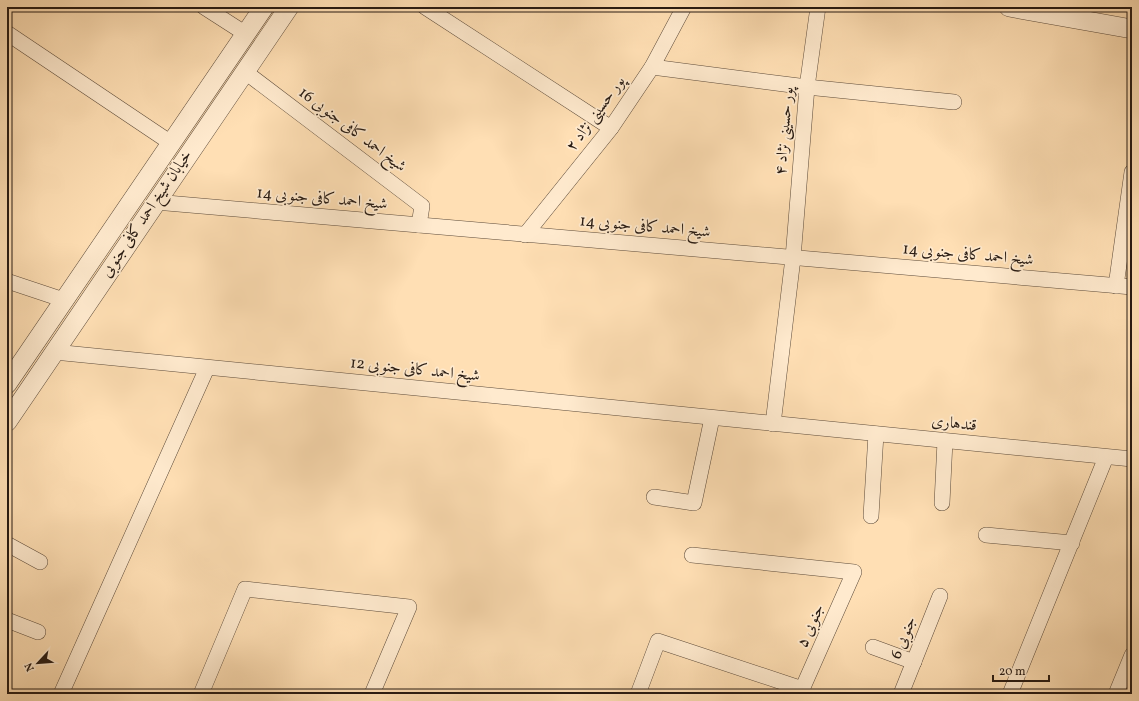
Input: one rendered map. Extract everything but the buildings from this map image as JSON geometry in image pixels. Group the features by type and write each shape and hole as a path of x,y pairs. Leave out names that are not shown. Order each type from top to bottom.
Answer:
{"street":[{"path":"204,7 246,34"},
{"name":"خیابان شیخ احمد کافی جنوبی","path":"7,384 264,7"},
{"name":"خیابان شیخ احمد کافی جنوبی","path":"7,422 288,7"},
{"path":"425,7 611,128"},
{"name":"پور حسینی نژاد ۲","path":"525,234 611,128 652,67 684,7"},
{"name":"پور حسینی نژاد ۴","path":"773,424 793,258 806,87 818,7"},
{"path":"1010,7 1132,29"},
{"path":"7,33 171,143"},
{"path":"652,67 806,87 954,102"},
{"name":"شیخ احمد کافی جنوبی 16","path":"244,71 422,206 419,225"},
{"path":"1116,286 1132,172"},
{"name":"شیخ احمد کافی جنوبی 14","path":"155,202 1132,287"},
{"path":"7,281 64,300"},
{"name":"شیخ احمد کافی جنوبی 12","path":"54,352 773,424"},
{"path":"61,694 207,368"},
{"path":"654,497 694,504 712,418"},
{"name":"قندهاری","path":"773,424 1132,459"},
{"path":"871,516 876,434"},
{"path":"942,503 945,441"},
{"path":"1010,694 1106,457"},
{"path":"986,535 1072,543"},
{"path":"7,544 40,562"},
{"name":"جنوبی ۵","path":"692,555 854,572 801,691"},
{"path":"201,694 245,589 409,607 372,694"},
{"name":"جنوبی 6","path":"901,694 940,596"},
{"path":"7,620 38,632"},
{"path":"638,694 658,641 801,691"},
{"path":"873,647 914,662"},
{"path":"1116,694 1132,655"}]}
